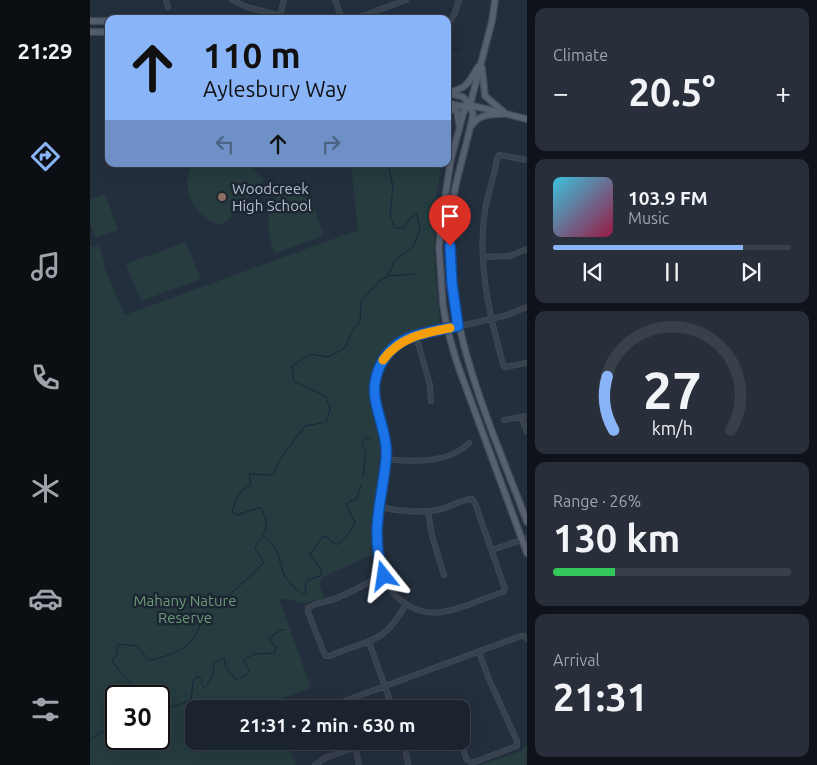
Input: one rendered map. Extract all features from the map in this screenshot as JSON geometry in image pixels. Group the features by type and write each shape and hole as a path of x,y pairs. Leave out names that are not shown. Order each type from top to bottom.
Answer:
{"main road":[{"path":"451,159 464,111 470,104 482,62 495,0"},
{"path":"90,21 105,21"},
{"path":"90,32 105,32"},
{"path":"451,92 459,91 465,87 482,62"},
{"path":"482,62 485,96 506,113"},
{"path":"451,94 463,97 470,104 473,114 456,186 450,225 452,284 458,326 474,378 527,522"},
{"path":"451,104 460,106 470,104 527,119"},
{"path":"451,107 457,112 459,128"},
{"path":"470,129 478,118 506,113"},
{"path":"450,167 439,247 441,287 447,328 464,384 524,538 527,553"}],"street":[{"path":"166,0 168,6"},
{"path":"232,0 273,15"},
{"path":"280,15 284,0"},
{"path":"335,0 341,15"},
{"path":"365,15 406,0"},
{"path":"451,20 455,14 459,0"},
{"path":"527,160 499,154 497,158 485,211 483,256 485,288 490,319 505,367 527,363"},
{"path":"483,256 510,256 527,249"},
{"path":"379,507 428,512 449,507 468,499 472,500 475,503 505,585 503,592 442,612 424,612 406,604 392,591 384,576 376,547 379,507 386,459 386,444 374,396 377,372 392,349 402,341 447,328 504,316 527,308"},
{"path":"416,336 430,385 431,401"},
{"path":"504,420 527,416"},
{"path":"521,417 527,432"},
{"path":"386,459 411,462 426,461 458,452 469,443"},
{"path":"428,512 432,536 444,575"},
{"path":"492,550 524,538"},
{"path":"384,576 363,584 339,598 308,608 326,656 369,642 387,631 406,604"},
{"path":"346,700 520,636 524,636 527,639"},
{"path":"369,642 390,700"},
{"path":"463,750 466,760 472,763 517,746 517,741 491,685 479,652"},
{"path":"315,765 325,758 348,750"},
{"path":"356,750 359,765"},
{"path":"406,750 408,765"}],"green space":[{"path":"191,167 253,167 264,178 263,182 228,220 219,225 202,215 191,200 188,192 188,174"},
{"name":"Mahany Nature Reserve","path":"351,167 441,167 435,209 434,255 440,324 399,336 383,353 374,367 369,395 381,448 371,555 321,578 320,585 324,598 305,603 279,598 311,688 277,700 185,700 185,750 290,750 296,765 90,765 90,242 92,247 99,245 105,264 103,265 125,315 358,230"},
{"path":"305,183 323,232 321,237 275,253 270,238 268,221 272,204 283,192"},
{"path":"105,194 118,230 96,238 90,223 90,199"},
{"path":"186,242 201,279 141,301 126,264"},
{"path":"527,744 527,765 479,765 521,751"}],"waterway":[{"path":"451,48 460,49"},
{"path":"131,685 112,661 117,654 118,644 136,646 149,660 161,658 179,650 193,639 200,625 197,617 185,606 188,602 202,597 222,602 264,563 255,548 266,527 261,507 237,515 232,512 237,499 241,492 251,485 249,474 273,475 281,458 305,426 327,422 330,408 325,396 294,381 292,366 310,354 328,357 345,348 353,330 360,322 361,301 379,281 388,276 395,260 413,247 420,230 417,213 403,228 395,228 390,215 393,187 389,167"},
{"path":"388,276 415,274"},
{"path":"363,477 366,452 362,444 363,439 371,439"},
{"path":"264,537 276,549 285,577 303,595 306,593 305,585 308,580 320,576 322,571 310,555 322,537 327,537 336,545 346,538 355,523 346,505 350,501 356,500 362,484"},
{"path":"241,678 249,670 243,660 254,654 274,653 276,648 269,638 284,630"},
{"path":"170,708 191,700 193,682 198,676 202,680 202,685 204,687 207,685 212,676 214,662 224,658 226,668 237,680"},
{"path":"90,739 105,732"}],"slow traffic":[{"path":"383,360 397,345 408,338 450,328"}],"place":[{"name":"Woodcreek High School","path":"222,197"}],"route":[{"path":"384,576 377,555 376,538 386,459 386,444 374,396 375,382 380,365 392,349 402,341 458,326 452,284 450,246"}]}
